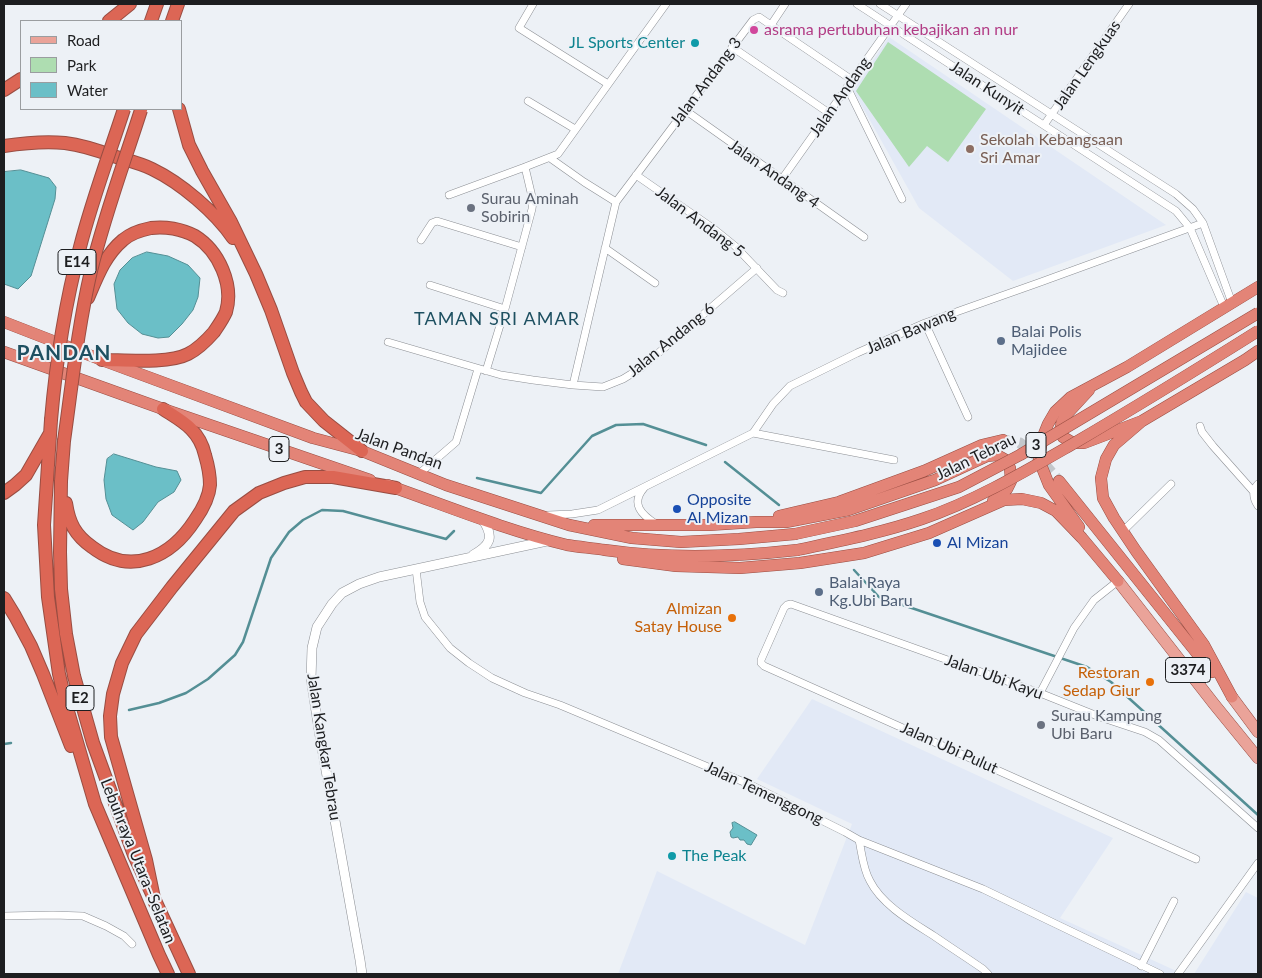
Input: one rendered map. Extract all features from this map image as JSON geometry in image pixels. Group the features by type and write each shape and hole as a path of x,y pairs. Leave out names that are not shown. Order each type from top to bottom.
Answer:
{"highway":[{"path":"110,20 130,4"},
{"path":"151,20 157,4"},
{"path":"172,20 179,4"},
{"path":"178,20 179,4"},
{"path":"4,90 20,81"},
{"name":"E14","path":"51,426 55,375 62,331 80,247 124,110"},
{"name":"E14","path":"84,307 98,246 142,110"},
{"path":"179,110 189,145 231,222 272,310 293,373 306,402 324,420 362,451"},
{"path":"4,146 23,143 64,143 87,147 152,169 175,182 219,220 256,274"},
{"path":"84,307 102,268 114,250 123,240 144,229 169,228 194,236 215,256 228,284 226,312 220,324 210,337 188,354 178,358 163,360 102,360"},
{"path":"1118,581 1049,485 1039,460 1042,439 1048,424 1055,412 1071,397 1127,367 1258,287"},
{"name":"Lebuhraya Utara–Selatan","path":"84,307 64,441 61,481 61,589 66,634 74,676 93,743 112,796 134,855 189,974"},
{"name":"Jalan Tebrau","path":"795,534 855,521 959,487 1020,455 1258,313"},
{"name":"Jalan Pandan","path":"4,322 313,438 362,451 446,484 569,525 632,538 681,542 795,534"},
{"name":"3","path":"4,352 501,526 568,545 630,554 689,556 797,550 870,534 923,519 968,500 1027,470 1121,416 1258,331"},
{"path":"1093,385 1066,414 1062,422 1060,430 1063,437 1073,443 1084,443 1142,420 1258,351"},
{"path":"61,481 67,512 73,527 83,541 96,550 109,557 123,561 140,562 164,552 192,526 202,511 210,487 209,469 199,439 191,428 163,409"},
{"path":"1142,420 1114,445 1106,459 1101,478 1103,498 1114,518 1204,646 1232,697"},
{"path":"4,493 26,475 51,426"},
{"name":"Lebuhraya Utara–Selatan","path":"51,426 44,525 48,597 59,674 95,804 168,974"},
{"path":"756,522 839,502 924,471 982,446 1003,440"},
{"path":"569,525 709,526 756,522 786,522 848,510 935,480 987,456 997,455 1004,459 1010,468 1011,481 1007,489 973,515"},
{"path":"155,903 146,860 111,737 110,723 113,694 122,663 136,634 234,511 259,493 305,477 332,477 396,488"},
{"path":"1059,481 1232,697"},
{"path":"568,545 602,556 676,566 740,568 800,564 864,553 929,534 1004,500 1022,499 1041,503 1056,511 1082,538 1118,581"},
{"path":"4,598 27,639 43,674 95,804"}],"main road":[{"name":"3374","path":"1118,581 1258,758"},
{"path":"1232,697 1258,732"}],"street":[{"path":"533,4 519,28 608,84"},
{"path":"448,195 558,154 666,4"},
{"path":"771,25 785,4"},
{"name":"Jalan Kunyit","path":"857,4 1176,211 1190,228 1228,305"},
{"name":"Jalan Kunyit","path":"880,4 1176,194 1193,209 1203,223 1228,305"},
{"name":"Jalan Andang","path":"782,179 906,4"},
{"name":"Jalan Lengkuas","path":"1044,125 1129,4"},
{"name":"Jalan Andang 3","path":"573,385 616,202 753,20 759,17 852,80"},
{"path":"732,47 829,113"},
{"path":"848,87 902,199"},
{"path":"528,101 575,129"},
{"name":"Jalan Andang 4","path":"685,110 864,237"},
{"path":"550,158 616,202"},
{"path":"486,371 532,209 533,202 525,167"},
{"name":"Jalan Andang 5","path":"636,175 714,229 735,246 777,290 783,293"},
{"path":"421,240 432,223 437,221 522,247"},
{"name":"Jalan Bawang","path":"540,515 572,514 598,510 753,432 773,404 790,386 857,353 925,323 1203,223"},
{"path":"605,248 655,283"},
{"name":"Jalan Andang 6","path":"388,342 500,375 603,387 623,380 641,368 757,268"},
{"path":"430,285 505,309"},
{"path":"925,323 968,417"},
{"path":"420,473 456,442 478,369"},
{"path":"1200,426 1202,432 1213,446 1253,492 1258,506"},
{"path":"753,432 894,460"},
{"path":"1124,531 1171,484"},
{"path":"1253,492 1258,484"},
{"path":"646,486 639,496 638,504 644,515 658,525"},
{"name":"Jalan Kangkar Tebrau","path":"464,560 479,552 487,544 490,537 489,530 483,520"},
{"name":"Jalan Kangkar Tebrau","path":"362,974 311,679 312,648 317,627 332,604 342,593 359,584 379,577 552,540"},
{"name":"Jalan Temenggong","path":"416,570 420,602 425,617 450,648 492,678 751,785 859,840 983,889 1160,974"},
{"path":"1040,693 1074,628 1092,602 1118,581"},
{"name":"Jalan Ubi Kayu","path":"787,605 791,604 1145,732 1159,740 1258,828"},
{"name":"Jalan Ubi Pulut","path":"787,605 762,660 761,663 764,666 1196,859"},
{"path":"859,840 864,868 869,880 888,904 988,974"},
{"path":"1178,974 1258,863"},
{"path":"1141,966 1174,901"},
{"path":"4,916 84,916 124,936 132,944"}],"shaded area":[{"name":"Sekolah Kebangsaan Sri Amar","path":"889,37 1166,225 1013,281 919,208 853,90"},
{"path":"812,699 1113,838 1060,918 1183,974 618,974 657,871 805,945 852,824 757,779"},
{"path":"1246,892 1258,898 1258,974 1194,974"}],"green space":[{"path":"888,42 986,109 948,162 927,146 909,167 856,91"}],"water":[{"path":"21,170 49,178 56,187 55,199 31,276 18,289 4,284 4,172"},
{"path":"147,252 168,256 188,265 200,278 198,297 193,310 169,337 158,338 142,334 128,323 117,309 114,284 120,270 132,258"},
{"path":"114,454 156,467 177,471 181,480 174,492 158,502 143,522 133,530 112,515 106,499 104,480 107,459"},
{"path":"735,822 757,835 751,845 747,844 744,840 740,840 738,837 731,837 732,823"}],"waterway":[{"path":"477,478 541,493 592,436 616,425 643,424 706,445"},
{"path":"725,462 779,505"},
{"path":"129,710 159,703 186,693 208,679 235,655 243,642 271,558 289,532 303,520 322,510 343,511 446,539 454,531"},
{"path":"854,570 879,597 1087,667 1111,682 1258,815"},
{"path":"4,744 11,743"}],"tunnel":[{"path":"1003,440 1020,443 1038,457 1059,481"}],"place":[{"name":"asrama pertubuhan kebajikan an nur","path":"754,30"},
{"name":"JL Sports Center","path":"695,43"},
{"name":"Sekolah Kebangsaan Sri Amar","path":"970,149"},
{"name":"Surau Aminah Sobirin","path":"471,208"},
{"name":"Balai Polis Majidee","path":"1001,341"},
{"name":"Opposite Al Mizan","path":"677,509"},
{"name":"Al Mizan","path":"937,543"},
{"name":"Balai Raya Kg.Ubi Baru","path":"819,592"},
{"name":"Almizan Satay House","path":"732,618"},
{"name":"Restoran Sedap Giur","path":"1150,682"},
{"name":"Surau Kampung Ubi Baru","path":"1041,725"},
{"name":"The Peak","path":"672,856"}],"district":[{"name":"TAMAN SRI AMAR","path":"497,319"},
{"name":"PANDAN","path":"64,353"}]}
